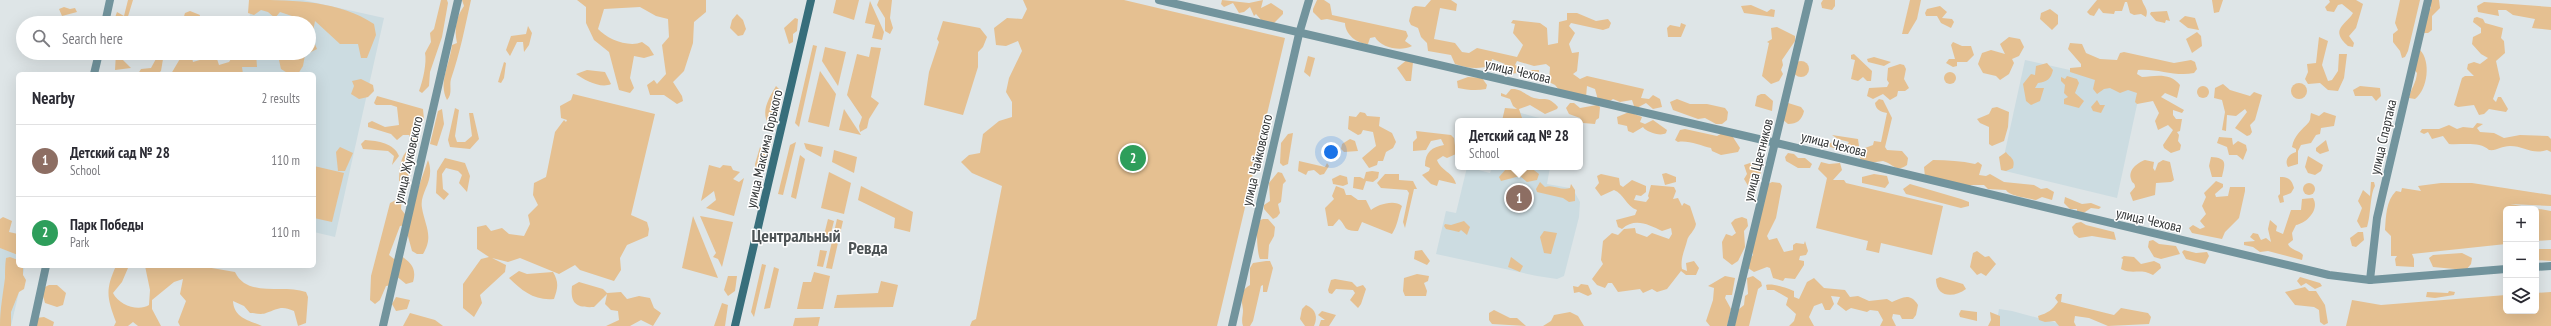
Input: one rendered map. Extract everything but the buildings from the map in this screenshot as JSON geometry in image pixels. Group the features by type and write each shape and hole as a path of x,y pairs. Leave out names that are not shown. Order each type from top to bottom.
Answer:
{"main road":[{"name":"улица Максима Горького","path":"734,326 811,0"}],"street":[{"path":"107,16 110,0"},
{"name":"улица Жуковского","path":"383,326 458,0"},
{"name":"улица Чехова","path":"1159,0 1299,34 1776,143 2326,275 2370,280 2503,269"},
{"name":"улица Чайковского","path":"1232,326 1299,34 1309,0"},
{"name":"улица Цветников","path":"1732,326 1809,0"},
{"name":"улица Спартака","path":"2370,280 2377,218 2428,0"},
{"path":"94,72 97,60"},
{"path":"2539,267 2551,266"},
{"path":"33,326 46,268"}],"shaded area":[{"path":"128,0 133,0 128,16 124,16"},
{"path":"249,0 281,0 314,3 345,10 360,16 374,24 376,35 367,58 361,58 358,44 340,44 316,22 316,16 292,16 280,12 277,16 273,16 268,12 261,10 254,15 248,13"},
{"path":"253,0 303,0 384,18 335,237 316,232 316,72 237,72 240,60 316,60 316,16 250,16"},
{"path":"441,0 447,0 448,3 442,37 430,72 429,86 422,93 419,91 424,72 425,53 431,42 430,33 434,29"},
{"path":"462,0 471,0 460,50 450,81 450,95 447,100 444,86 445,73 452,45 457,43 457,19 464,6"},
{"path":"577,0 706,0 706,12 694,22 693,43 684,71 673,82 682,96 683,101 677,104 664,95 650,95 647,85 654,80 657,84 666,74 662,45 669,37 668,19 656,16 640,7 604,9 598,29 602,33 618,42 637,44 642,42 649,47 654,55 644,58 634,56 630,78 634,88 630,93 619,90 609,52 594,40 586,23 586,7"},
{"path":"836,0 859,0 854,20 833,13"},
{"path":"879,0 892,0 890,18 893,28 890,34 885,31 885,18 877,5"},
{"path":"1023,0 1124,0 1285,38 1217,326 970,326 972,321 976,319 1002,186 972,173 961,162 969,155 980,153 983,134 999,121 1012,117 1012,102 1006,92 1009,78 1022,51 1018,41 1006,46 996,45 994,28 1007,18 1022,19 1027,9"},
{"path":"1222,0 1249,3 1263,0 1261,8 1271,3 1283,11 1283,14 1273,24 1262,21 1256,14 1254,16 1250,7 1244,12 1239,13 1233,3 1224,7 1221,4"},
{"path":"1317,0 1324,0 1330,4 1332,15 1406,31 1408,36 1405,41 1412,46 1402,49 1392,48 1382,44 1375,37 1370,38 1368,44 1364,44 1352,38 1347,31 1345,23 1327,19 1321,20 1313,12"},
{"path":"1431,0 1451,0 1457,4 1456,11 1440,8 1434,39 1455,43 1462,52 1469,53 1477,48 1517,57 1523,45 1513,33 1515,24 1511,23 1513,20 1540,23 1547,28 1548,45 1558,43 1559,22 1567,20 1567,13 1577,13 1596,21 1608,19 1611,23 1609,28 1603,30 1571,23 1569,26 1575,33 1569,44 1572,53 1579,52 1577,71 1573,74 1580,79 1587,76 1644,89 1641,98 1649,99 1653,95 1660,99 1662,107 1653,109 1646,103 1635,109 1632,100 1620,102 1613,99 1610,101 1598,100 1595,89 1587,86 1586,97 1560,91 1555,85 1549,82 1550,67 1546,64 1534,66 1517,61 1515,65 1526,70 1539,70 1539,77 1535,80 1526,77 1523,72 1511,74 1496,67 1499,64 1505,64 1492,59 1491,65 1483,68 1463,67 1455,64 1451,55 1428,51 1427,43 1421,37 1418,28 1411,25 1409,21 1412,8 1415,6 1425,7"},
{"path":"1823,0 1835,0 1835,6 1832,10 1822,8 1821,3"},
{"path":"1910,0 1921,0 1917,19 1908,34 1902,34"},
{"path":"2097,0 2142,0 2147,10 2147,14 2146,17 2141,14 2134,15 2130,13 2127,2 2125,2 2122,11 2115,11 2114,14 2103,13 2099,8 2094,16 2090,15 2087,12"},
{"path":"2212,0 2223,0 2219,12 2214,13"},
{"path":"2329,0 2356,0 2363,4 2356,28 2349,36 2354,43 2353,47 2348,46 2342,40 2339,31 2353,13 2342,4 2338,5 2334,12 2327,11 2325,7 2330,2"},
{"path":"2400,0 2420,0 2408,51 2405,57 2402,58 2400,51 2393,42 2393,34 2398,30 2395,23"},
{"path":"2428,0 2439,0 2440,8 2432,16 2432,30 2428,33 2424,33 2425,12 2431,8"},
{"path":"870,1 884,32 882,40 872,38 875,25 865,23"},
{"path":"2484,2 2551,7 2551,30 2532,28 2535,19 2513,15 2506,10 2498,10 2499,16 2478,12 2477,6"},
{"path":"1751,5 1767,12 1771,9 1775,10 1774,17 1744,13 1741,6"},
{"path":"1940,6 1947,12 1942,18 1952,19 1954,22 1951,28 1941,23 1937,16 1926,16 1925,13 1927,9"},
{"path":"64,7 70,9 75,8 77,12 62,16 59,9"},
{"path":"2050,9 2058,15 2058,24 2052,30 2040,19 2041,13"},
{"path":"190,11 200,15 184,16 185,13"},
{"path":"2167,11 2170,21 2166,20 2165,23 2156,21 2150,14 2151,12"},
{"path":"117,12 124,16 116,16"},
{"path":"737,14 743,20 746,29 743,35 738,36 730,28 732,20"},
{"path":"2185,16 2195,18 2199,30 2188,28 2179,21"},
{"path":"2477,17 2483,19 2485,23 2503,28 2501,38 2504,41 2505,53 2496,61 2500,79 2493,99 2496,102 2498,97 2501,97 2508,109 2506,112 2489,109 2484,114 2479,115 2474,105 2458,107 2454,105 2462,78 2465,76 2474,76 2467,69 2468,64 2474,62 2480,64 2488,58 2481,54 2472,44 2473,37 2481,33 2481,28 2473,22 2474,18"},
{"path":"795,18 798,19 797,31 793,34 793,42 789,44 784,28"},
{"path":"943,21 980,28 987,37 983,47 978,52 978,67 963,115 924,105 929,72 939,42 937,39"},
{"path":"1681,23 1686,25 1681,37 1668,37 1667,28 1670,25 1680,27"},
{"path":"528,26 532,33 529,45 524,52 523,42 517,42 510,56 506,50 511,36 526,34"},
{"path":"1777,27 1795,36 1795,41 1782,60 1783,65 1781,70 1783,74 1779,81 1771,84 1762,76 1769,43 1767,42 1772,39 1771,28"},
{"path":"2197,32 2201,36 2202,46 2192,53 2186,39"},
{"path":"2009,37 2020,39 2024,47 2019,56 2012,59 2014,63 2009,74 2000,80 1996,76 1983,73 1978,64 1982,53 1991,50 2005,54 2000,44"},
{"path":"2319,37 2328,41 2322,65 2328,81 2332,80 2338,71 2339,54 2347,54 2344,78 2338,91 2328,90 2320,83 2308,84 2305,79 2308,72 2307,64 2316,63"},
{"path":"1953,42 1962,46 1971,46 1974,55 1967,62 1957,62 1957,66 1953,67 1946,63 1949,59 1955,59 1951,45"},
{"path":"2070,43 2082,44 2086,53 2100,59 2117,60 2120,53 2124,52 2174,63 2191,60 2195,62 2197,69 2194,73 2180,74 2152,70 2138,70 2137,74 2142,77 2167,76 2172,78 2180,85 2177,98 2165,93 2161,97 2184,110 2182,113 2173,110 2173,115 2176,119 2182,119 2180,131 2177,132 2179,135 2178,141 2181,145 2180,150 2171,153 2164,148 2163,145 2173,130 2168,125 2158,130 2155,121 2159,113 2153,101 2137,104 2135,102 2137,93 2128,90 2120,93 2110,88 2104,89 2097,94 2093,89 2095,80 2070,72 2070,68 2081,67 2081,64 2068,49"},
{"path":"813,45 817,46 799,127 795,123"},
{"path":"825,47 846,52 838,86 822,61"},
{"path":"871,47 881,48 871,97 879,103 869,119 867,128 860,132 859,126 862,117 847,95 857,54 869,57"},
{"path":"2420,50 2426,61 2427,68 2423,89 2415,99 2409,98 2417,73 2413,68"},
{"path":"1854,54 1872,71 1871,81 1867,81 1863,77 1858,81 1851,79 1855,60 1851,59 1851,55"},
{"path":"1308,56 1315,58 1310,77 1304,72"},
{"path":"1874,57 1891,62 1884,66 1868,62 1867,59"},
{"path":"1408,59 1413,62 1411,81 1406,81 1397,68"},
{"path":"116,60 123,60 131,68 115,70"},
{"path":"155,60 163,60 160,72 139,72 141,69 151,68"},
{"path":"179,60 193,60 193,62 200,60 217,60 219,65 229,62 230,60 256,60 257,67 242,67 243,72 172,72"},
{"path":"279,60 304,60 303,66 299,72 286,72 281,69"},
{"path":"2025,60 2141,86 2117,198 2001,170"},
{"path":"1801,61 1807,63 1809,69 1807,75 1801,77 1795,75 1793,69 1795,63"},
{"path":"504,62 506,63 504,78 501,83 498,82"},
{"path":"2047,63 2053,70 2052,73 2048,80 2038,83 2035,88 2044,88 2040,101 2031,105 2026,101 2023,84 2031,74 2035,75 2036,66"},
{"path":"1900,64 1904,65 1906,69 1904,79 1909,88 1905,91 1898,91 1897,96 1890,100 1883,94 1873,99 1867,96 1869,88 1887,87 1889,83 1887,80 1888,68"},
{"path":"587,70 605,72 611,84 598,85 583,79 576,74"},
{"path":"820,71 836,94 829,127 808,122"},
{"path":"1948,72 1952,72 1956,78 1952,84 1948,84 1944,80 1944,76"},
{"path":"2067,76 2077,79 2079,83 2075,93 2084,101 2079,108 2064,104 2064,99 2068,97 2064,93 2065,85 2061,81 2061,77 2065,79"},
{"path":"1468,77 1482,78 1487,85 1486,89 1472,90 1458,88 1457,81"},
{"path":"361,79 373,85 374,91 368,97 359,99 351,94 354,86 352,81"},
{"path":"2296,83 2302,83 2307,88 2305,97 2302,99 2296,99 2291,94 2291,88"},
{"path":"2223,84 2230,90 2250,96 2254,92 2262,95 2255,120 2250,125 2252,132 2250,135 2247,136 2235,128 2247,112 2245,109 2236,116 2227,115 2226,131 2222,130 2225,112 2222,100 2214,98 2215,88"},
{"path":"776,86 780,90 769,125 766,120 765,110 768,100"},
{"path":"2205,86 2208,87 2208,97 2201,98 2198,97 2197,90 2198,87"},
{"path":"2360,86 2380,88 2381,96 2376,101 2372,96 2355,96 2353,90"},
{"path":"1511,89 1514,89 1534,98 1549,100 1558,107 1557,109 1545,114 1530,105 1519,109 1522,118 1503,118 1505,108 1517,109 1513,106 1510,99 1501,96 1501,93 1506,95"},
{"path":"573,94 655,114 631,215 647,222 649,229 648,236 627,245 620,258 621,270 614,281 580,270 575,265 559,274 520,258 508,262 492,258 506,265 505,272 480,295 482,303 474,317 463,308 463,284 481,259 489,257 477,249 477,227 486,225 491,231 502,228 509,234 524,236 530,224 528,215 538,205 533,195 534,183 546,177 555,132 564,120 566,122 567,120 561,118 560,106 571,100"},
{"path":"1765,94 1773,101 1772,111 1755,106 1757,96"},
{"path":"377,96 423,109 424,120 418,127 420,133 413,142 409,135 403,135 397,140 391,134 368,127 368,123 372,121 385,127 399,125 397,107 391,105 376,105 374,103"},
{"path":"1677,99 1690,104 1707,104 1725,108 1728,112 1727,120 1722,124 1716,124 1705,118 1698,119 1673,110 1670,102"},
{"path":"1879,99 1883,100 1892,118 1885,147 1887,150 1902,151 1908,158 1907,165 1900,168 1883,161 1862,164 1859,154 1865,148 1873,145 1874,141 1881,142 1887,113 1876,107 1875,103"},
{"path":"2097,100 2100,105 2105,105 2101,113 2093,111 2091,107"},
{"path":"1785,102 1801,107 1804,111 1802,117 1794,123 1788,124 1782,119"},
{"path":"1570,103 1574,103 1580,108 1597,105 1600,107 1599,118 1596,120 1595,124 1583,123 1583,118 1569,114 1566,108"},
{"path":"1997,107 2009,112 2008,127 2004,141 1992,146 1989,144 1989,127 1980,123 1977,119 1989,114 1992,108"},
{"path":"455,108 459,110 455,136 457,142 465,142 472,136 469,113 473,113 479,139 470,149 450,147 448,140"},
{"path":"1505,108 1540,118 1503,118"},
{"path":"442,109 444,124 437,146 430,144 438,111"},
{"path":"844,109 861,135 839,130"},
{"path":"1360,112 1365,113 1367,116 1380,117 1379,126 1392,133 1396,142 1393,148 1386,152 1383,161 1378,161 1377,165 1369,168 1362,158 1376,146 1373,132 1363,130 1361,134 1358,135 1348,129 1349,116 1356,117"},
{"path":"1629,112 1642,117 1640,122 1645,124 1653,120 1667,130 1666,133 1654,133 1647,131 1643,127 1633,133 1628,131 1627,126 1618,124 1617,117"},
{"path":"2324,112 2336,116 2334,126 2321,128 2320,134 2316,135 2311,143 2301,145 2298,151 2298,164 2288,167 2288,158 2291,154 2296,152 2296,149 2292,147 2293,143 2299,133 2309,122 2311,113 2319,116"},
{"path":"2477,123 2483,124 2477,128 2480,132 2494,133 2504,138 2520,135 2548,136 2551,139 2551,152 2547,150 2532,151 2515,146 2489,150 2476,144 2449,144 2443,136 2432,139 2428,132 2424,134 2420,132 2422,129 2439,129 2449,125 2457,129 2463,127 2473,128"},
{"path":"1685,129 1717,136 1726,131 1731,134 1740,148 1738,152 1721,155 1712,151 1711,148 1690,142 1678,142 1675,140 1680,130"},
{"path":"1416,131 1451,135 1454,138 1455,154 1447,158 1443,156 1437,160 1441,167 1452,177 1456,184 1439,180 1437,186 1431,184 1422,175 1429,171 1430,168 1425,166 1425,161 1430,151 1436,147 1444,145 1441,139 1431,141 1426,150 1413,151 1413,142 1417,138"},
{"path":"1293,133 1288,164 1283,166 1280,163 1281,143 1288,134"},
{"path":"1832,135 1858,139 1859,146 1856,151 1850,152 1830,147 1829,144 1834,141 1847,145 1849,142 1838,139"},
{"path":"2219,137 2232,138 2233,145 2238,141 2246,145 2247,150 2243,160 2237,155 2229,155 2227,147 2217,143"},
{"path":"1350,139 1355,141 1358,151 1344,152 1341,149 1342,144"},
{"path":"365,140 389,145 397,152 399,156 392,165 394,156 388,151 363,149 361,144"},
{"path":"2326,140 2329,151 2320,154 2316,151 2316,148"},
{"path":"796,142 783,195 778,194 790,145"},
{"path":"804,143 823,147 821,157 806,149"},
{"path":"340,147 353,153 345,171 338,171 336,152"},
{"path":"760,147 766,155 765,166 761,170 756,170 755,164"},
{"path":"408,150 411,157 411,165 408,177 404,184 399,181 400,169 403,156"},
{"path":"834,150 857,157 854,173 832,162"},
{"path":"2006,152 2013,160 2014,165 2013,168 2006,171 2001,170 1999,157"},
{"path":"1788,153 1794,154 1798,158 1805,158 1812,164 1810,168 1798,168 1786,161 1785,157"},
{"path":"800,155 805,159 796,199 791,197"},
{"path":"2308,156 2323,165 2321,171 2315,175 2308,173 2305,167"},
{"path":"2211,157 2223,160 2224,169 2222,177 2212,177 2209,166"},
{"path":"445,158 465,163 470,176 467,192 459,183 462,175 458,171 446,168 442,174 443,189 449,194 444,200 436,193 437,171"},
{"path":"428,160 430,174 422,202 422,208 428,231 428,242 426,248 423,254 417,254 412,251 406,229 407,225 400,226 389,255 394,259 400,255 410,263 414,269 413,282 406,284 395,275 393,285 386,286 380,300 375,304 370,300 371,276 390,203 402,197 401,209 408,218"},
{"path":"1933,160 1975,164 1978,162 1982,165 1979,175 1986,176 1990,174 2004,182 2034,185 2041,189 2047,188 2054,192 2052,200 2042,197 2036,200 2024,198 2011,194 2006,190 1988,189 1984,185 1971,185 1967,190 1925,177 1924,167"},
{"path":"2145,160 2154,162 2153,168 2155,171 2158,163 2163,160 2170,162 2174,180 2171,182 2156,183 2155,195 2133,201 2130,193 2135,187 2135,184 2131,181 2130,176 2136,165"},
{"path":"1299,161 1325,167 1327,163 1329,166 1324,174 1320,175 1314,170 1308,171 1306,175 1298,171"},
{"path":"1753,162 1759,163 1761,172 1756,187 1750,189 1744,179 1747,174 1744,165"},
{"path":"1821,162 1829,164 1840,163 1842,170 1833,180 1844,180 1846,183 1943,206 1932,255 1881,243 1879,253 1866,250 1868,241 1816,228 1827,178 1818,169"},
{"path":"709,165 720,168 723,165 731,166 733,170 740,172 733,179 739,182 744,178 734,216 706,208 716,200 714,191 701,201"},
{"path":"316,166 344,173 332,222 316,218"},
{"path":"1466,170 1478,170 1490,173 1491,170 1549,170 1547,184 1570,188 1580,202 1579,217 1564,276 1557,279 1537,276 1436,254 1446,211 1456,213"},
{"path":"1505,170 1534,170 1539,174 1537,180 1527,182 1520,176 1501,181 1499,177"},
{"path":"829,172 851,183 844,214 821,208"},
{"path":"1278,172 1282,173 1286,181 1283,184 1281,202 1278,204 1280,213 1273,219 1264,209 1264,205 1270,201 1269,183"},
{"path":"1366,172 1379,172 1378,178 1373,182 1366,181 1363,190 1353,188 1354,177 1364,179"},
{"path":"1666,173 1676,177 1676,182 1665,185 1662,174"},
{"path":"1385,174 1399,174 1399,180 1413,181 1417,189 1414,189 1405,228 1403,222 1409,193 1407,190 1381,188 1377,183"},
{"path":"1601,174 1619,178 1620,185 1623,187 1632,180 1646,186 1646,192 1641,196 1636,195 1634,200 1646,202 1649,198 1648,196 1651,185 1674,187 1676,191 1673,199 1678,198 1682,206 1684,203 1690,206 1696,224 1688,239 1683,254 1682,269 1687,271 1686,263 1694,261 1699,268 1696,275 1686,275 1681,271 1667,289 1657,292 1652,289 1643,293 1640,289 1618,292 1612,283 1608,283 1605,288 1597,285 1592,279 1603,264 1601,260 1603,241 1612,233 1618,235 1624,229 1635,228 1636,233 1647,237 1652,233 1669,239 1672,234 1671,228 1662,231 1642,223 1632,223 1622,229 1618,227 1616,220 1635,215 1637,210 1630,206 1620,194 1614,190 1601,196 1595,188 1599,183 1597,176"},
{"path":"1874,174 1887,176 1889,183 1885,188 1862,183 1862,177"},
{"path":"1340,175 1347,177 1348,184 1343,186 1333,184 1332,179"},
{"path":"2280,177 2290,180 2294,188 2291,193 2283,196 2284,202 2280,203 2278,196 2280,194"},
{"path":"2216,181 2223,184 2223,187 2215,194 2216,197 2228,196 2230,187 2245,187 2239,218 2225,232 2222,239 2192,233 2189,228 2193,225 2200,229 2205,227 2200,221 2206,214 2202,206 2206,197 2204,193"},
{"path":"1540,182 1545,187 1551,186 1563,189 1570,188 1571,184 1575,190 1575,201 1569,202 1563,198 1537,192 1536,189"},
{"path":"1772,182 1780,183 1782,186 1776,218 1767,236 1769,240 1777,238 1784,252 1793,250 1793,245 1796,243 1804,244 1805,241 1808,251 1806,255 1800,256 1799,260 1804,261 1804,265 1795,279 1785,278 1783,281 1773,278 1770,268 1767,267 1754,272 1748,268 1748,260 1753,255 1751,248 1766,185"},
{"path":"2371,182 2374,182 2375,186 2372,194 2367,227 2361,228 2357,221 2362,208 2358,201 2363,190 2370,196"},
{"path":"2307,183 2311,183 2315,189 2311,195 2307,195 2303,191 2303,187"},
{"path":"2441,183 2472,183 2551,195 2551,206 2510,204 2522,206 2503,206 2503,244 2412,254 2414,259 2414,267 2396,266 2395,259 2397,256 2391,256 2391,236 2385,230 2388,204 2396,191 2401,192 2402,188 2421,191 2418,186"},
{"path":"1910,184 1961,199 1969,202 1969,206 1961,208 1906,194 1903,189"},
{"path":"861,186 913,212 910,232 894,228 895,218 858,200"},
{"path":"1336,186 1344,189 1346,195 1351,195 1358,200 1366,200 1371,210 1377,206 1390,203 1399,204 1402,206 1396,227 1392,234 1362,222 1358,231 1349,230 1339,219 1333,226 1328,226 1325,208 1334,199 1332,196"},
{"path":"2065,197 2082,204 2091,203 2101,207 2099,209 2091,208 2082,214 2077,212 2077,209 2070,209 2064,203"},
{"path":"2313,198 2315,202 2314,211 2308,218 2296,225 2292,233 2293,240 2288,244 2291,248 2303,255 2302,260 2268,251 2260,252 2253,247 2244,245 2244,242 2255,241 2250,237 2253,233 2258,234 2261,240 2266,238 2271,242 2268,229 2270,220 2277,226 2276,231 2283,234 2291,210 2301,210 2302,199"},
{"path":"2539,209 2551,211 2551,240 2539,241"},
{"path":"693,216 718,278 682,268"},
{"path":"700,216 733,222 722,267 718,259 713,257 716,253"},
{"path":"3,217 12,221 9,232 16,234 16,254 0,248 0,219"},
{"path":"1742,217 1747,219 1748,226 1744,231 1745,247 1738,261 1732,265 1723,258 1722,242 1726,234 1732,236 1736,233 1731,223 1735,219"},
{"path":"828,219 834,221 830,237 824,235"},
{"path":"837,219 843,221 832,269 826,268"},
{"path":"1268,219 1275,227 1274,236 1269,245 1268,259 1260,259 1258,252 1257,224 1258,221"},
{"path":"1464,221 1470,227 1467,235 1461,230 1459,232 1446,229 1444,226 1445,224 1451,225"},
{"path":"2081,222 2086,225 2114,232 2116,240 2092,236 2079,238 2074,234 2072,227 2076,223"},
{"path":"1544,231 1557,233 1551,254 1544,253 1540,237"},
{"path":"2358,232 2363,232 2364,240 2356,247 2352,246 2350,238"},
{"path":"0,240 16,244 16,268 25,268 11,326 0,326"},
{"path":"2153,240 2159,244 2176,246 2180,254 2161,259 2154,257 2148,247 2149,241"},
{"path":"2539,249 2551,249 2551,261 2539,260"},
{"path":"820,250 827,251 823,267 817,266"},
{"path":"1422,250 1430,261 1427,265 1414,259 1415,251"},
{"path":"2184,250 2196,253 2207,252 2209,256 2205,264 2186,259 2182,252"},
{"path":"1977,251 1985,257 1989,256 1996,264 1986,276 1981,273 1977,275 1970,267 1973,253"},
{"path":"2462,253 2472,258 2471,264 2466,270 2433,267 2429,258 2433,255"},
{"path":"2124,256 2134,257 2141,264 2154,261 2160,264 2161,268 2153,275 2144,272 2125,271 2121,269 2123,259 2121,258"},
{"path":"10,257 16,259 16,268 23,268 23,275 26,280 24,289 19,292 11,312 11,326 0,326 5,278 6,258"},
{"path":"1511,257 1523,266 1520,272 1508,267"},
{"path":"1270,261 1273,268 1267,292 1263,292 1263,285 1261,286 1253,321 1250,326 1243,326 1242,293 1250,285 1250,268 1253,263"},
{"path":"762,264 766,265 754,317 751,312"},
{"path":"774,267 779,269 770,308 764,309"},
{"path":"115,268 128,268 122,282 113,293 124,304 140,308 149,305 150,290 145,268 212,268 235,272 241,280 248,285 257,288 287,289 306,292 308,297 306,323 298,326 294,311 290,309 280,308 264,314 250,313 244,306 233,301 234,307 239,315 262,326 180,326 178,322 186,301 180,294 183,279 174,282 152,300 152,309 161,326 138,326 133,322 128,326 114,326 116,322 108,294 112,274"},
{"path":"519,271 527,274 553,272 557,285 554,299 535,297 519,287 509,278"},
{"path":"814,272 830,276 823,309 797,309 803,282 811,282"},
{"path":"1417,274 1429,276 1428,281 1424,283 1427,291 1426,296 1405,296 1403,291 1404,278"},
{"path":"728,276 737,276 735,291 728,296 724,290"},
{"path":"1725,276 1735,278 1732,295 1726,295 1725,298 1731,309 1727,326 1710,326 1706,321 1713,300 1714,288 1708,286"},
{"path":"1753,276 1761,282 1762,286 1758,289 1749,326 1734,326 1736,322 1733,318 1738,310 1744,305 1745,296 1748,294 1747,278"},
{"path":"1940,277 1963,284 1966,289 1951,295 1942,293 1939,290 1936,279"},
{"path":"2300,277 2320,283 2322,286 2315,289 2306,283 2301,286 2297,281"},
{"path":"1814,278 1824,288 1845,290 1850,297 1858,296 1869,301 1887,299 1892,302 1906,297 1912,298 1918,305 1916,315 1913,319 1902,319 1900,315 1893,314 1892,318 1896,326 1880,326 1883,320 1878,311 1870,310 1867,312 1851,308 1846,311 1837,304 1840,297 1831,296 1834,304 1830,310 1825,310 1822,303 1814,306 1809,317 1814,326 1789,326 1794,321 1796,314 1786,305 1788,298 1774,290 1767,290 1766,285 1776,285 1794,291 1794,297 1799,299 1807,282"},
{"path":"1335,279 1352,282 1357,287 1363,285 1366,289 1361,304 1358,308 1350,300 1355,293 1353,290 1336,289 1332,294 1329,293 1328,290 1331,280"},
{"path":"881,281 898,285 893,307 834,308 837,295 878,293"},
{"path":"579,282 603,289 607,293 621,292 627,299 639,296 650,298 654,308 661,313 653,326 641,320 630,326 606,326 619,320 618,311 611,310 605,304 607,294 594,307 583,307 576,304 572,297 572,286"},
{"path":"1581,284 1588,285 1592,294 1588,296 1579,292 1574,293 1573,286 1578,287"},
{"path":"49,285 57,285 66,293 63,305 57,307 45,303 41,289"},
{"path":"2305,287 2309,291 2316,291 2325,305 2328,323 2324,325 2320,322 2319,310 2314,307 2295,305 2285,292"},
{"path":"2449,291 2455,292 2454,295 2435,298 2426,297 2427,292 2448,293"},
{"path":"2551,292 2551,326 2346,326 2352,300 2381,305 2503,295 2503,314 2539,314 2539,293"},
{"path":"2058,294 2062,294 2061,302 2114,315 2121,308 2148,313 2151,317 2149,324 2108,326 2089,318 2075,316 2074,322 2076,326 2059,326 2055,321 2045,322 2039,320 2038,316 2050,311 2058,302 2055,298"},
{"path":"396,297 410,300 407,309 396,311 392,304"},
{"path":"722,303 728,305 725,326 714,326"},
{"path":"1306,305 1314,311 1316,316 1314,326 1305,326 1300,319 1302,309"},
{"path":"1999,309 2012,311 2068,326 1996,326"},
{"path":"1494,310 1510,318 1517,318 1526,326 1492,324 1489,320 1489,313"},
{"path":"1961,310 1977,312 1977,321 1960,317 1959,314"},
{"path":"1322,311 1336,315 1329,326 1319,326 1321,320 1325,320 1318,315"},
{"path":"1570,312 1578,316 1584,326 1543,326 1551,321 1554,315"},
{"path":"1990,312 2000,316 2000,326 1988,326 1991,320"},
{"path":"410,313 435,320 443,326 403,326"},
{"path":"44,317 54,322 53,326 36,326 36,318"},
{"path":"820,317 818,326 793,326 795,318"}],"place":[{"name":"Парк Победы","path":"1133,158"},
{"name":"Детский сад № 28","path":"1519,198"}],"district":[{"name":"Центральный","path":"796,235"},
{"name":"Ревда","path":"868,247"}]}
